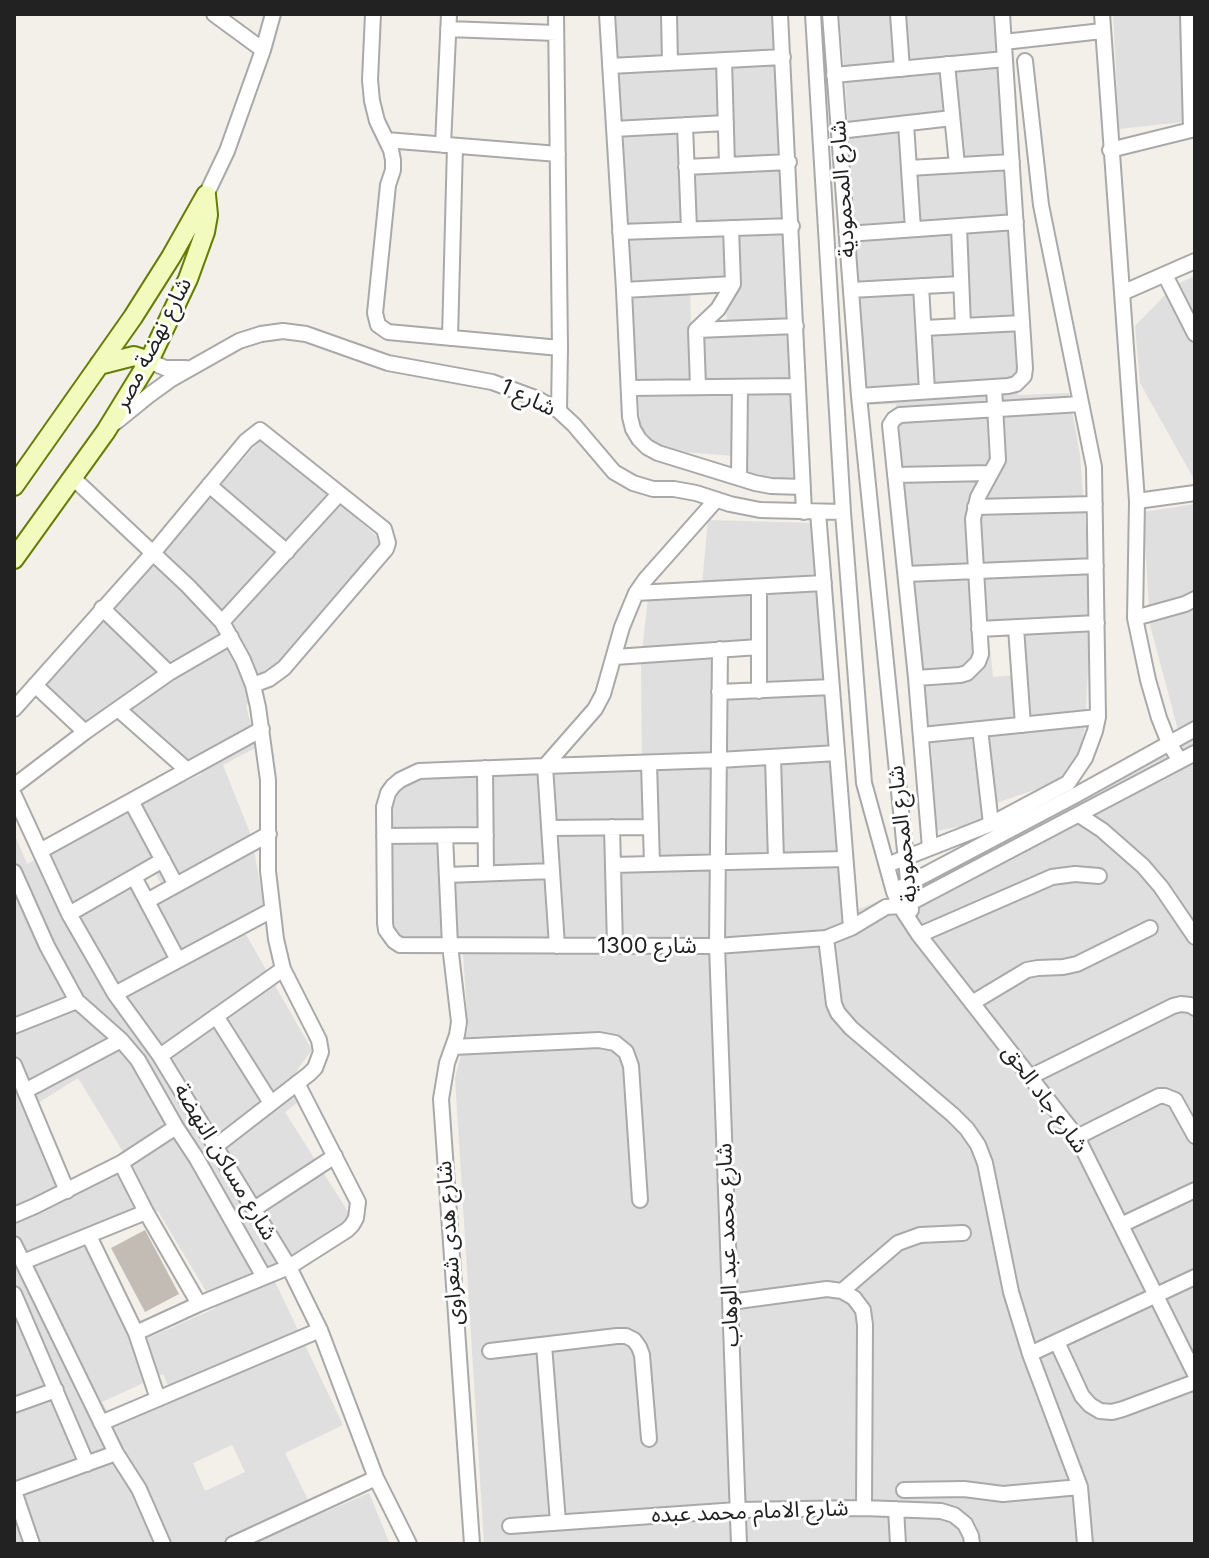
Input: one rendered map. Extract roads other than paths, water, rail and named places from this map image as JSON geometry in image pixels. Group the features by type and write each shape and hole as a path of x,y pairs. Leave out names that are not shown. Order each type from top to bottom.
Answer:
{"street":[{"path":"214,14 263,50"},
{"name":"شارع نهضة مصر","path":"14,486 154,284 206,195 227,151 273,14"},
{"path":"373,14 372,101 393,160 375,320 388,332 560,348"},
{"path":"556,14 559,411"},
{"path":"607,14 633,429 647,447 658,453 771,486 803,487"},
{"path":"669,14 670,63"},
{"path":"780,14 803,487 811,512 824,583 851,928"},
{"name":"شارع المحمودية","path":"813,14 843,512 864,783 894,892"},
{"name":"شارع المحمودية","path":"830,14 856,365 907,883 899,905 916,930"},
{"path":"898,14 902,69"},
{"path":"859,396 994,387 1016,384 1024,376 1002,14"},
{"path":"1102,14 1137,501 1135,618 1159,718 1180,761"},
{"path":"1110,150 1193,130 1188,14"},
{"path":"450,338 448,22 556,33"},
{"path":"1004,42 1102,31"},
{"path":"610,66 783,57"},
{"path":"834,75 1005,59"},
{"path":"724,60 727,165"},
{"path":"887,865 991,824 1068,783 1085,758 1098,717 1094,467 1041,205 1025,61"},
{"path":"947,64 957,165"},
{"path":"839,131 952,118"},
{"path":"614,129 726,123"},
{"path":"906,124 913,229"},
{"path":"685,125 689,229"},
{"path":"386,140 558,154"},
{"path":"686,167 789,162"},
{"path":"909,168 1012,162"},
{"name":"شارع نهضة مصر","path":"14,559 106,431 149,361 188,279 200,246 208,215 206,195"},
{"path":"847,234 1016,222"},
{"path":"620,232 792,226"},
{"path":"959,226 963,326"},
{"path":"698,387 696,330 718,309 733,284 731,228"},
{"path":"1122,293 1195,261"},
{"path":"1165,275 1195,334"},
{"path":"624,290 733,284"},
{"path":"851,290 961,284"},
{"path":"921,286 927,391"},
{"path":"924,328 1022,323"},
{"path":"696,330 796,326"},
{"name":"شارع 1","path":"106,431 148,396 194,366 239,341 283,331 306,334 388,363 492,382 538,399 559,411 614,472 633,483 653,489 696,493 760,510 843,512"},
{"path":"99,365 134,356 156,366 173,369 194,366"},
{"path":"834,368 856,365"},
{"path":"629,388 798,386"},
{"path":"739,478 740,387"},
{"path":"916,678 960,675 974,668 981,654 973,519 975,507 998,460 994,387"},
{"path":"930,848 922,735 890,425 897,417 1081,404"},
{"path":"14,709 153,553 246,441 260,430 384,529 388,543 284,668 269,679 253,685"},
{"path":"895,475 990,473"},
{"path":"72,477 222,622 253,685 268,780 268,871 272,910 283,969 319,1040 321,1052 315,1068 216,1146"},
{"path":"209,485 287,552"},
{"path":"1137,501 1195,493"},
{"path":"222,622 339,494"},
{"path":"557,946 545,766 595,709 603,694 622,627 636,593 716,500"},
{"path":"975,507 1095,504"},
{"path":"906,574 1096,566"},
{"path":"636,593 824,583"},
{"path":"759,587 759,691"},
{"path":"1135,618 1195,599"},
{"path":"102,608 169,673"},
{"path":"979,629 1097,623"},
{"path":"1016,628 1023,725"},
{"path":"14,786 169,673 231,637"},
{"path":"615,657 759,647"},
{"name":"شارع محمد عبد الوهاب","path":"720,649 717,946 739,1544"},
{"path":"35,685 85,732"},
{"path":"719,692 832,687"},
{"path":"118,709 187,770"},
{"path":"922,735 1098,717"},
{"path":"40,851 262,729"},
{"path":"980,729 991,824"},
{"path":"899,905 894,892 907,883 1195,729"},
{"path":"486,835 384,836 384,807 388,793 400,780 419,771 837,753"},
{"name":"شارع 1300","path":"384,836 385,923 390,936 400,945 717,946 826,938 1079,815 1195,753"},
{"path":"773,757 776,861"},
{"path":"649,763 652,864"},
{"path":"485,768 486,873"},
{"name":"شارع مساكن النهضة","path":"14,795 69,914 115,994 160,1056 289,1267 320,1330 376,1478 409,1544"},
{"path":"131,801 176,885"},
{"path":"1079,815 1102,830 1143,866 1195,937"},
{"path":"612,827 615,946"},
{"path":"549,828 651,827"},
{"path":"147,901 269,834"},
{"name":"شارع هدى شعراوى","path":"445,836 450,945 459,1022 441,1099 472,1544"},
{"path":"613,865 845,859"},
{"path":"69,914 163,860"},
{"path":"447,875 552,871"},
{"name":"شارع مساكن النهضة","path":"14,872 19,896 77,1001 121,1040 138,1060 264,1277"},
{"path":"916,930 1052,877 1075,874 1099,876"},
{"path":"134,877 178,960"},
{"path":"115,994 272,910"},
{"path":"972,1003 1027,970 1077,964 1150,928"},
{"name":"شارع جاد الحق","path":"916,930 1077,1137 1195,1374"},
{"path":"826,938 834,1004 838,1013 851,1028 953,1115 978,1145 985,1163 1011,1292 1030,1354 1080,1487 1085,1544"},
{"path":"160,1056 283,969"},
{"path":"14,1026 77,1001"},
{"path":"1030,1077 1173,1006 1181,1004 1195,1008"},
{"path":"216,1016 271,1103"},
{"path":"25,1091 121,1040"},
{"path":"453,1047 599,1040 615,1043 626,1052 631,1066 640,1200"},
{"path":"14,1065 67,1191"},
{"path":"136,1333 289,1267 347,1230 356,1218 358,1202 297,1083"},
{"path":"1077,1137 1159,1096 1175,1100 1195,1136"},
{"path":"14,1215 121,1163 176,1127"},
{"path":"254,1209 335,1156"},
{"path":"121,1163 199,1304"},
{"path":"1121,1225 1195,1190"},
{"path":"23,1262 146,1212"},
{"path":"842,1291 898,1243 920,1235 963,1233"},
{"path":"89,1236 136,1333 158,1399"},
{"path":"14,1244 116,1453 139,1489 163,1544"},
{"path":"1030,1354 1195,1277"},
{"path":"730,1302 827,1289 842,1291 854,1298 863,1310 864,1508"},
{"path":"14,1294 87,1464"},
{"path":"101,1423 320,1330"},
{"path":"490,1351 617,1336 634,1340 642,1355 649,1439"},
{"path":"1057,1342 1082,1396 1100,1411 1123,1409 1195,1382"},
{"path":"544,1345 558,1522"},
{"path":"14,1405 56,1390"},
{"path":"32,1544 14,1490 116,1453"},
{"path":"233,1544 267,1537 376,1478"},
{"path":"904,1490 964,1489 1003,1494 1080,1487"},
{"path":"896,1509 898,1544"},
{"name":"شارع الامام محمد عبده","path":"510,1526 737,1510 896,1509 941,1511 954,1515 965,1524 972,1544"}]}
